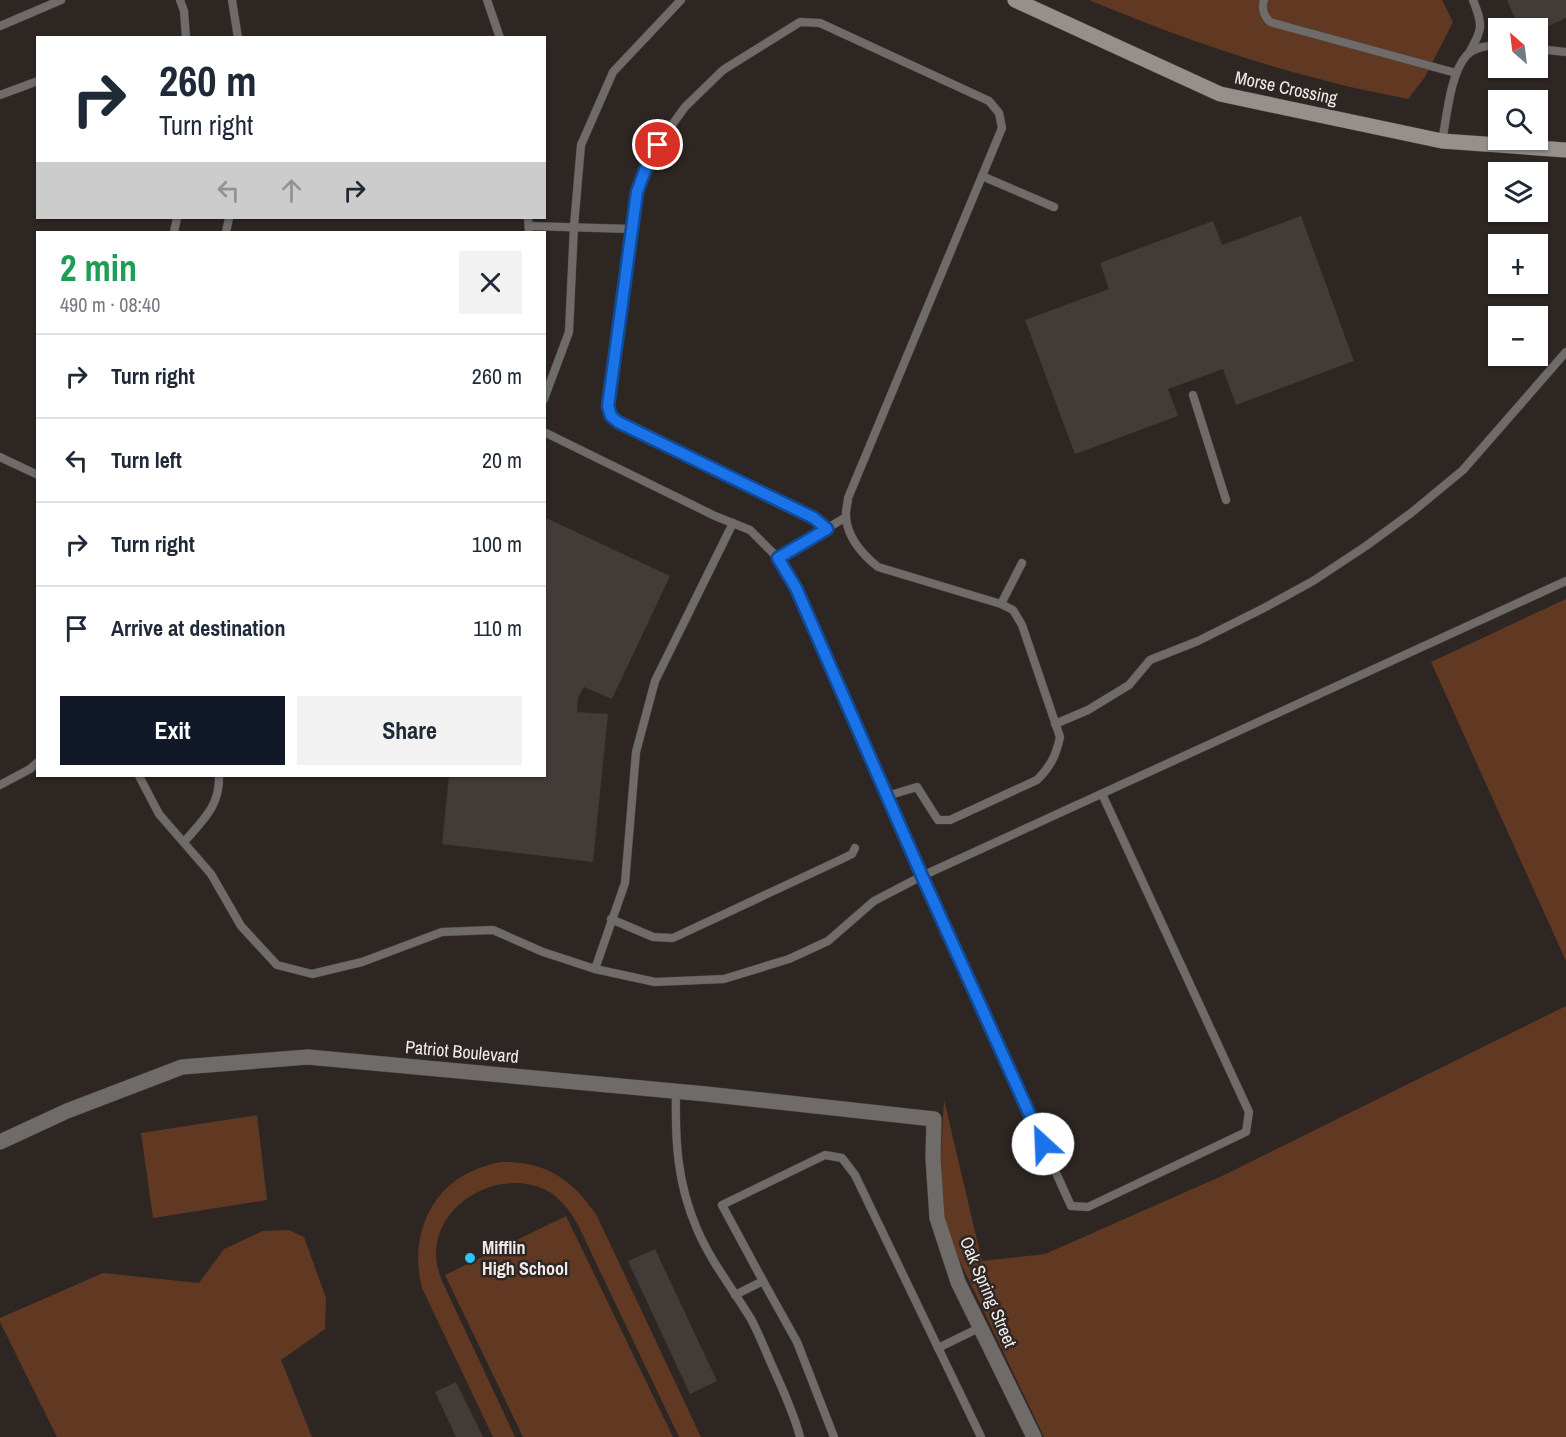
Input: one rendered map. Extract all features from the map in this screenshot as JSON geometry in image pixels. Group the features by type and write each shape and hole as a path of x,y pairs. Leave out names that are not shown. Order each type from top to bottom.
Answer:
{"main road":[{"name":"Morse Crossing","path":"1015,0 1220,94 1442,141 1566,150"}],"street":[{"name":"Patriot Boulevard","path":"0,1142 67,1111 182,1066 308,1057 676,1091 934,1119"},
{"name":"Oak Spring Street","path":"934,1119 933,1158 937,1218 958,1282 1034,1437"}],"lane":[{"path":"0,26 61,0"},
{"path":"180,0 184,11 186,36"},
{"path":"232,0 238,36"},
{"path":"487,0 499,36"},
{"path":"546,394 569,332 581,145 613,72 681,0"},
{"path":"1264,0 1262,6 1265,17 1270,22 1456,74"},
{"path":"1442,141 1456,74 1477,39 1482,21 1473,0"},
{"path":"827,529 814,518 618,422 611,416 608,406 637,192 651,154 685,107 723,70 800,22 820,23 989,101 999,113 1002,128 848,498 846,517 852,537 862,554 878,567 1001,604 1013,610 1022,626 1060,737 1056,755 1048,769 1037,780 950,820 938,820 917,787 887,796"},
{"path":"1468,54 1488,45"},
{"path":"1548,50 1566,52"},
{"path":"0,95 36,82"},
{"path":"982,176 1054,207"},
{"path":"529,225 632,229"},
{"path":"1055,724 1088,710 1129,685 1150,660 1262,609 1313,581 1366,546 1463,470 1566,352"},
{"path":"1193,395 1226,500"},
{"path":"546,433 750,530 778,558 796,588 922,876 1071,1206 1088,1207 1246,1132 1249,1112 1102,794"},
{"path":"0,457 36,474"},
{"path":"778,558 846,517"},
{"path":"595,969 625,884 636,752 655,681 733,523"},
{"path":"1001,604 1022,563"},
{"path":"140,777 159,814 211,874 242,926 277,965 312,974 362,962 442,932 494,930 543,952 595,969 655,982 724,979 789,959 828,941 874,901 922,876 1566,581"},
{"path":"0,785 30,770 36,764"},
{"path":"184,842 213,808 219,792 219,777"},
{"path":"611,919 653,937 673,938 842,859 852,854 855,849"},
{"path":"676,1091 676,1146 686,1199 697,1229 712,1259 752,1321 785,1394 800,1437"},
{"path":"834,1437 797,1342 722,1205 825,1155 842,1158 855,1175 981,1437"},
{"path":"735,1295 763,1281"},
{"path":"938,1348 979,1328"}],"shaded area":[{"path":"1089,0 1442,0 1453,22 1425,77 1408,99 1344,86 1264,64 1176,34"},
{"path":"1566,599 1566,961 1431,662"},
{"path":"1566,1006 1566,1437 1044,1437 954,1249 942,1209 940,1173 944,1100 982,1261 1045,1254 1222,1176"},
{"path":"257,1115 267,1200 153,1218 141,1133"},
{"path":"500,1162 531,1165 544,1169 567,1182 588,1203 597,1216 701,1437 679,1437 578,1225 568,1210 560,1200 544,1189 526,1184 508,1183 473,1194 458,1205 447,1219 439,1235 436,1254 442,1281 515,1437 493,1437 422,1288 418,1252 427,1217 446,1188 460,1177"},
{"path":"566,1216 673,1437 523,1437 445,1275"},
{"path":"289,1230 304,1237 326,1298 325,1329 281,1360 312,1437 57,1437 0,1318 103,1273 199,1283 224,1249 263,1231"}],"building":[{"path":"1507,0 1566,0 1566,18 1548,26 1548,18 1515,18"},
{"path":"1301,216 1354,361 1236,405 1223,369 1168,389 1178,416 1075,454 1025,320 1109,289 1100,263 1213,221 1222,245"},
{"path":"546,518 670,576 612,699 584,687 578,698 577,712 608,714 593,862 442,844 449,777 546,777"},
{"path":"655,1249 717,1381 690,1394 628,1261"},
{"path":"456,1382 483,1437 456,1437 435,1392"}],"place":[{"name":"Mifflin High School","path":"470,1258"}],"route":[{"path":"658,145 651,154 637,192 608,406 611,416 618,422 814,518 827,529 778,558 796,588 1043,1144"}]}
